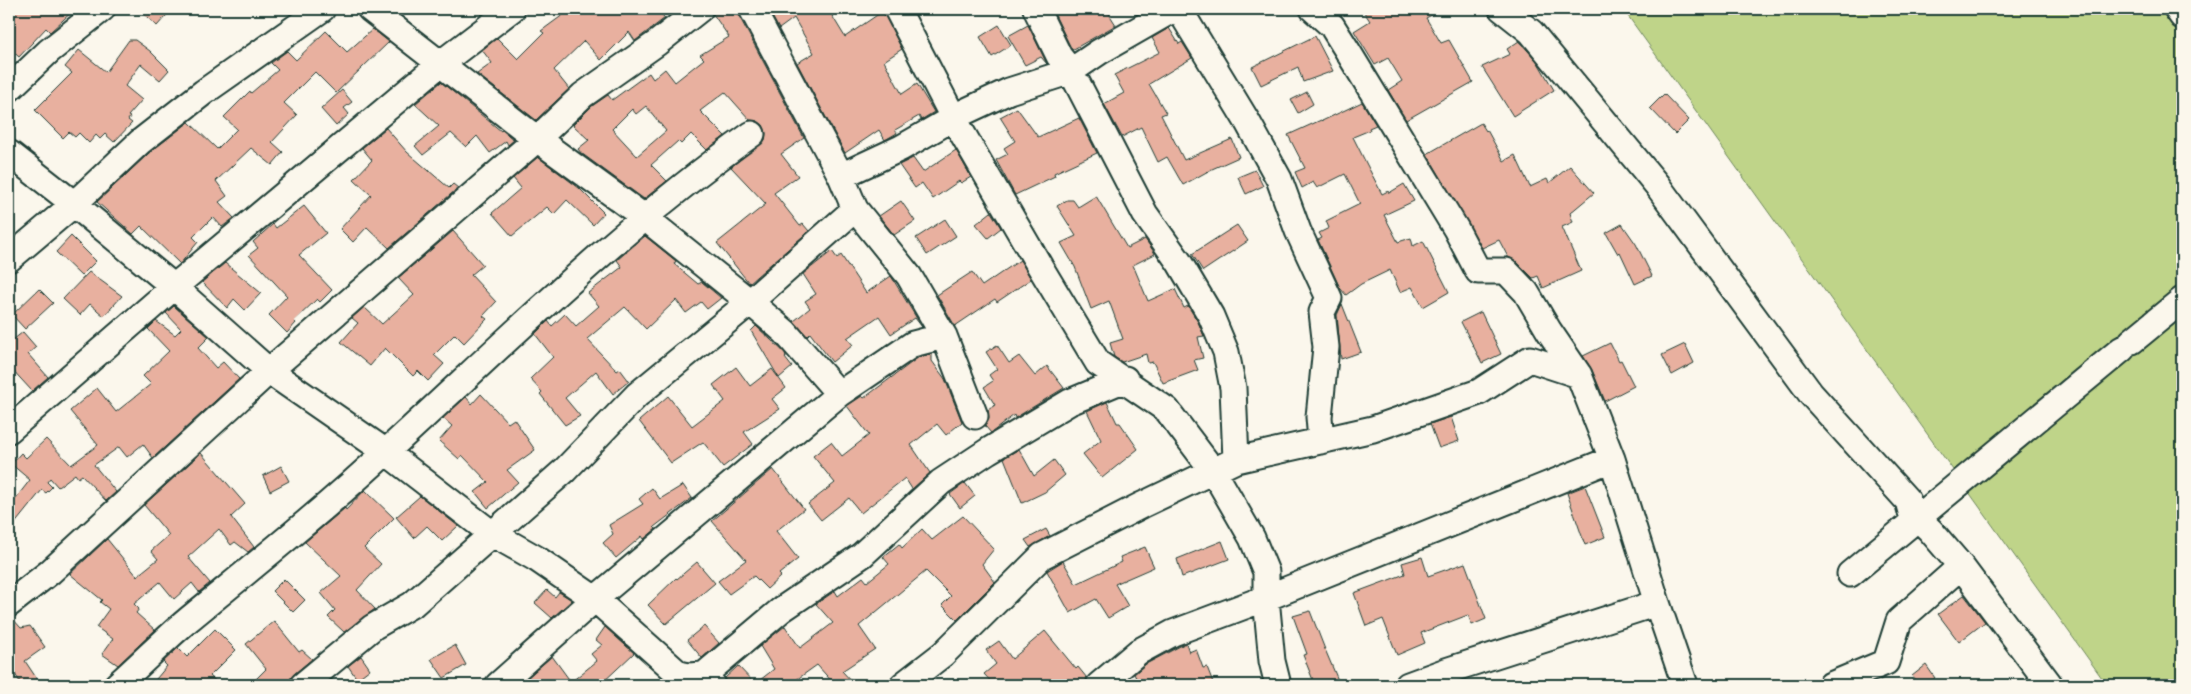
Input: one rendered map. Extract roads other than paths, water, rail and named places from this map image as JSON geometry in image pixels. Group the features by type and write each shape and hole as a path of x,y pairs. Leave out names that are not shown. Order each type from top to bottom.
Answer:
{"street":[{"path":"9,89 49,52 102,9"},
{"path":"9,259 74,204 147,137 204,92 322,9"},
{"path":"370,9 536,140 644,218 750,302 785,332 840,394"},
{"path":"9,430 174,287 440,64 512,9"},
{"path":"9,604 50,572 270,371 536,140 583,96 657,43 700,9"},
{"path":"752,9 841,176 855,209 909,276 944,336 976,416"},
{"path":"897,9 954,119 1098,362 1167,410 1214,472 1252,538 1266,572 1266,598 1272,661 1278,685"},
{"path":"1036,9 1059,56 1072,71 1145,214 1179,262 1211,316 1226,352 1233,388 1236,460"},
{"path":"841,176 902,148 962,113 1009,91 1072,71 1099,52 1174,9"},
{"path":"1179,9 1247,121 1279,179 1298,231 1329,298 1322,312 1326,347 1319,416 1321,441"},
{"path":"1313,9 1332,26 1456,229 1478,271 1506,271 1526,292 1549,332 1579,374 1612,459 1685,685"},
{"path":"1502,9 1531,32 1650,177 1811,394 1908,501 1911,512 1961,566 2050,685"},
{"path":"116,685 187,621 287,539 386,452 541,309 644,218 752,134"},
{"path":"9,153 174,287 270,371 386,452 491,533 536,559 595,599 679,674 703,682 781,610 862,554 941,482 988,451 1070,402 1124,379"},
{"path":"303,685 373,627 413,604 491,533 565,470 637,395 750,302 855,209"},
{"path":"1850,574 2182,300"},
{"path":"498,685 595,599 840,394 913,344 944,336"},
{"path":"903,685 943,654 1042,556 1236,460 1373,430 1479,392 1530,359 1579,374"},
{"path":"1099,685 1138,652 1172,633 1266,598 1612,459"},
{"path":"1831,685 1886,662 1899,621 1961,566"},
{"path":"1408,685 1657,603"}]}
